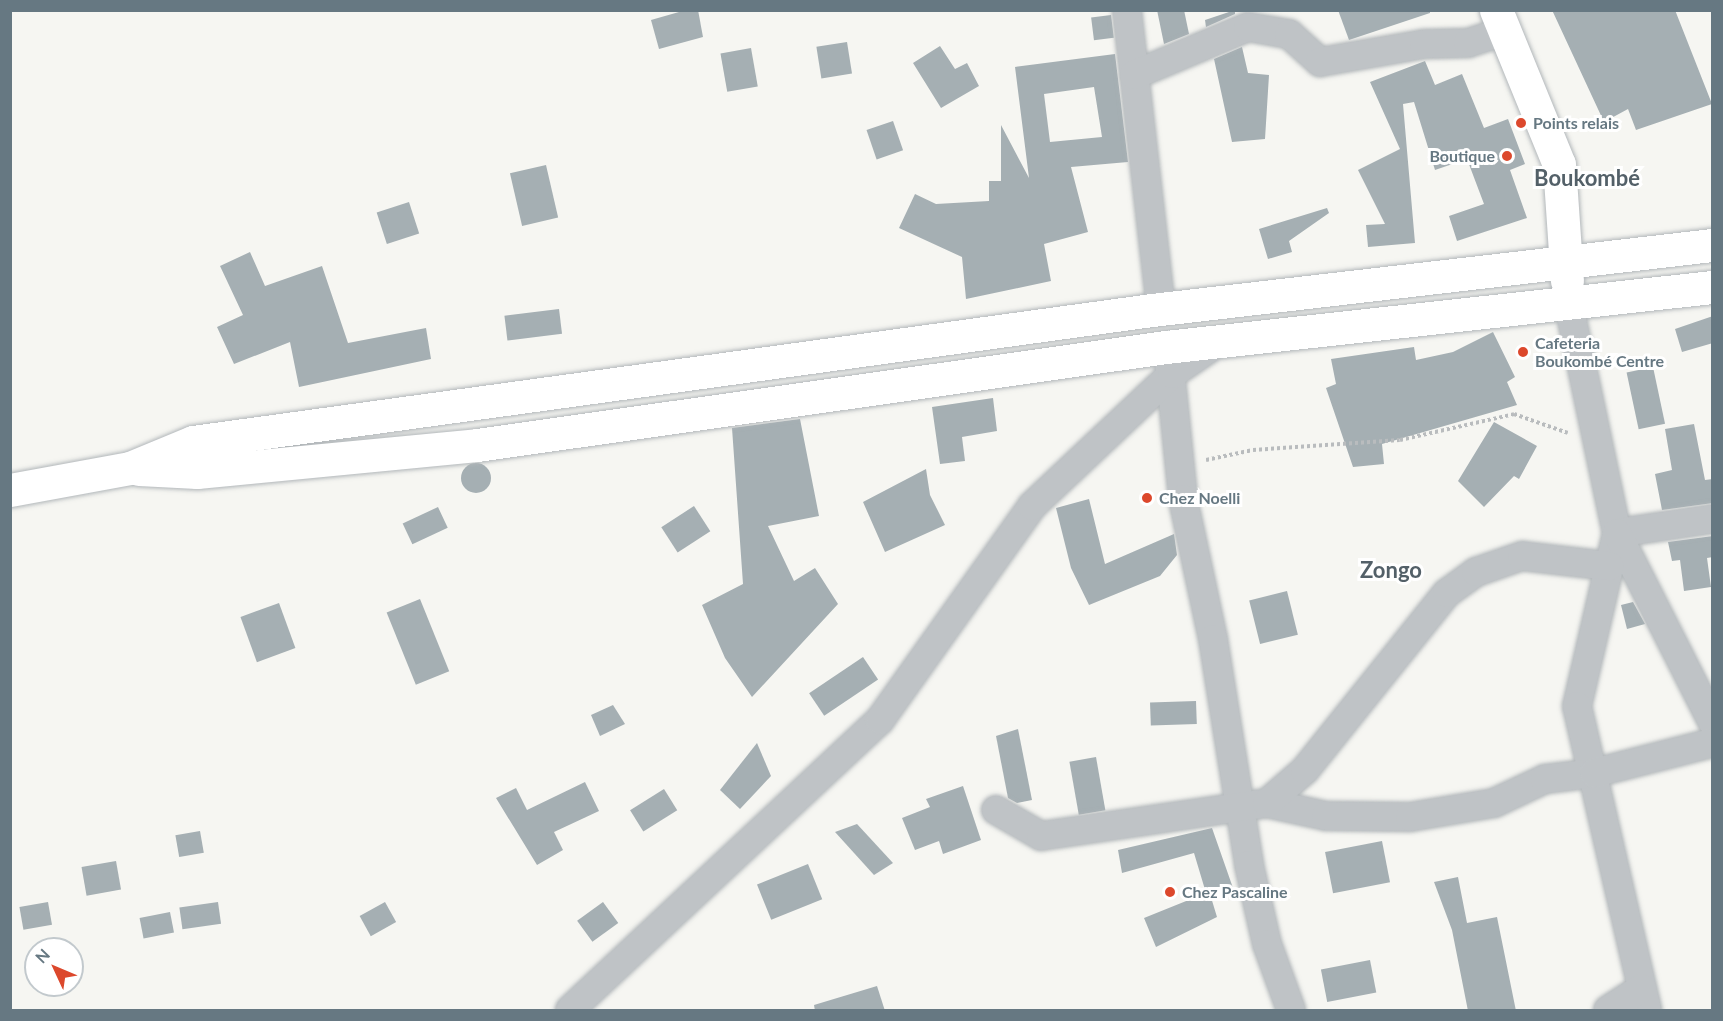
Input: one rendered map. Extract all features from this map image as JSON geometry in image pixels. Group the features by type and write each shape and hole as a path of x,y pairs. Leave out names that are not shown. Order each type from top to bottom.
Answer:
{"main road":[{"path":"1500,21 1559,164 1568,301"},
{"path":"10,490 130,468 193,442 1161,309 1566,260 1713,245"},
{"path":"130,468 196,472 477,445 1169,360 1220,340 1713,287"}],"street":[{"path":"1127,10 1161,309"},
{"path":"1134,75 1248,27 1289,34 1320,62 1424,44 1468,43 1500,21"},
{"path":"1568,301 1598,433 1617,532 1713,720"},
{"path":"1169,360 1182,465 1253,806 1267,944 1291,1011"},
{"path":"570,1011 880,720 1032,506 1169,360"},
{"path":"1617,532 1713,519"},
{"path":"1608,1011 1644,999 1577,706 1617,532"},
{"path":"1253,806 1305,770 1447,593 1476,572 1522,556 1609,566"},
{"path":"996,810 1041,836 1253,806 1326,816 1410,817 1494,803 1545,778 1594,773 1713,743"}],"path":[{"path":"1182,465 1253,450 1400,440 1514,414 1558,434 1598,433"}],"building":[{"path":"686,10 698,10 703,37 659,49 651,20"},
{"path":"1157,10 1184,10 1189,34 1164,44"},
{"path":"1235,10 1235,14 1206,27 1205,20"},
{"path":"1338,10 1430,10 1430,13 1349,40"},
{"path":"1552,10 1675,10 1712,104 1636,130 1628,109 1604,122"},
{"path":"1111,15 1114,38 1094,40 1091,17"},
{"path":"847,42 852,74 821,78 816,47"},
{"path":"940,46 955,69 967,63 979,86 941,108 913,63"},
{"path":"1242,47 1248,73 1269,75 1265,139 1232,142 1214,59"},
{"path":"751,48 758,86 727,92 720,53"},
{"path":"1115,54 1128,162 1071,167 1088,232 1044,244 1051,281 966,299 962,257 899,228 915,194 936,204 989,201 989,181 1001,181 1001,125 1029,178 1015,67","holes":["1094,87 1102,137 1050,142 1044,94"]},
{"path":"1425,61 1435,85 1462,74 1484,128 1508,119 1525,164 1510,170 1527,218 1457,241 1449,216 1484,204 1467,159 1435,170 1414,102 1403,104 1415,243 1368,247 1366,225 1385,224 1358,170 1400,149 1370,82"},
{"path":"893,121 903,150 877,159 867,130"},
{"path":"546,165 558,218 522,226 510,173"},
{"path":"409,202 419,233 387,244 377,213"},
{"path":"1327,208 1329,213 1289,241 1292,252 1268,259 1259,229"},
{"path":"250,252 265,286 322,266 348,343 426,328 431,359 299,387 290,342 234,364 217,327 243,315 220,266"},
{"path":"559,309 562,334 507,341 504,316"},
{"path":"1713,316 1713,343 1682,352 1675,329"},
{"path":"1493,332 1515,377 1507,382 1517,405 1382,444 1384,464 1353,467 1326,388 1336,384 1331,359 1414,347 1416,360 1453,352"},
{"path":"1653,367 1665,424 1639,429 1627,373"},
{"path":"993,398 997,431 962,437 965,461 940,464 932,407"},
{"path":"800,419 819,516 768,526 794,581 815,568 838,604 752,697 725,658 702,605 743,584 732,428"},
{"path":"1494,422 1537,446 1519,479 1514,476 1484,507 1458,481"},
{"path":"1694,424 1705,480 1713,479 1713,503 1662,510 1655,474 1672,470 1665,429"},
{"path":"476,463 487,467 491,478 487,489 476,493 465,489 461,478 465,467"},
{"path":"926,469 930,495 945,525 885,552 863,502"},
{"path":"1089,499 1105,564 1174,534 1177,555 1160,576 1089,605 1071,568 1056,508"},
{"path":"694,506 710,531 678,552 661,527"},
{"path":"438,507 448,528 412,544 403,523"},
{"path":"1713,536 1713,557 1707,558 1711,587 1684,591 1680,560 1672,561 1668,542"},
{"path":"1287,591 1298,635 1260,644 1249,600"},
{"path":"420,599 449,671 416,685 387,612"},
{"path":"1633,602 1645,624 1627,629 1621,605"},
{"path":"279,603 295,648 257,662 240,617"},
{"path":"863,657 878,679 824,716 809,693"},
{"path":"1196,701 1197,724 1151,726 1150,703"},
{"path":"613,705 625,724 600,736 591,715"},
{"path":"1018,729 1032,800 1017,803 1008,798 996,736"},
{"path":"757,743 771,776 740,809 720,790"},
{"path":"1096,757 1105,810 1079,815 1069,762"},
{"path":"585,782 599,811 554,832 563,850 537,865 496,798 516,788 527,810"},
{"path":"963,786 981,840 943,854 939,841 915,850 902,818 930,807 926,799"},
{"path":"664,789 677,810 643,831 630,810"},
{"path":"857,824 893,863 874,875 835,832"},
{"path":"1212,828 1233,888 1210,894 1217,917 1156,947 1144,918 1206,893 1194,853 1122,873 1118,850"},
{"path":"200,831 204,853 179,857 175,835"},
{"path":"1382,841 1390,882 1333,893 1325,852"},
{"path":"116,861 121,890 87,896 82,867"},
{"path":"808,864 822,899 771,920 757,885"},
{"path":"1458,877 1467,923 1497,917 1516,1011 1468,1011 1452,930 1434,882"},
{"path":"48,902 52,925 23,930 19,907"},
{"path":"218,902 221,924 182,929 179,907"},
{"path":"385,902 396,922 371,936 360,916"},
{"path":"603,902 618,923 592,942 577,921"},
{"path":"170,912 174,933 144,939 140,918"},
{"path":"1370,960 1376,992 1327,1002 1321,970"},
{"path":"877,986 885,1011 815,1011 814,1005"}],"place":[{"name":"Points relais","path":"1521,123"},
{"name":"Boutique","path":"1507,156"},
{"name":"Cafeteria Boukombé Centre","path":"1523,352"},
{"name":"Chez Noelli","path":"1147,498"},
{"name":"Chez Pascaline","path":"1170,892"}],"district":[{"name":"Boukombé","path":"1587,178"},
{"name":"Zongo","path":"1391,570"}]}
